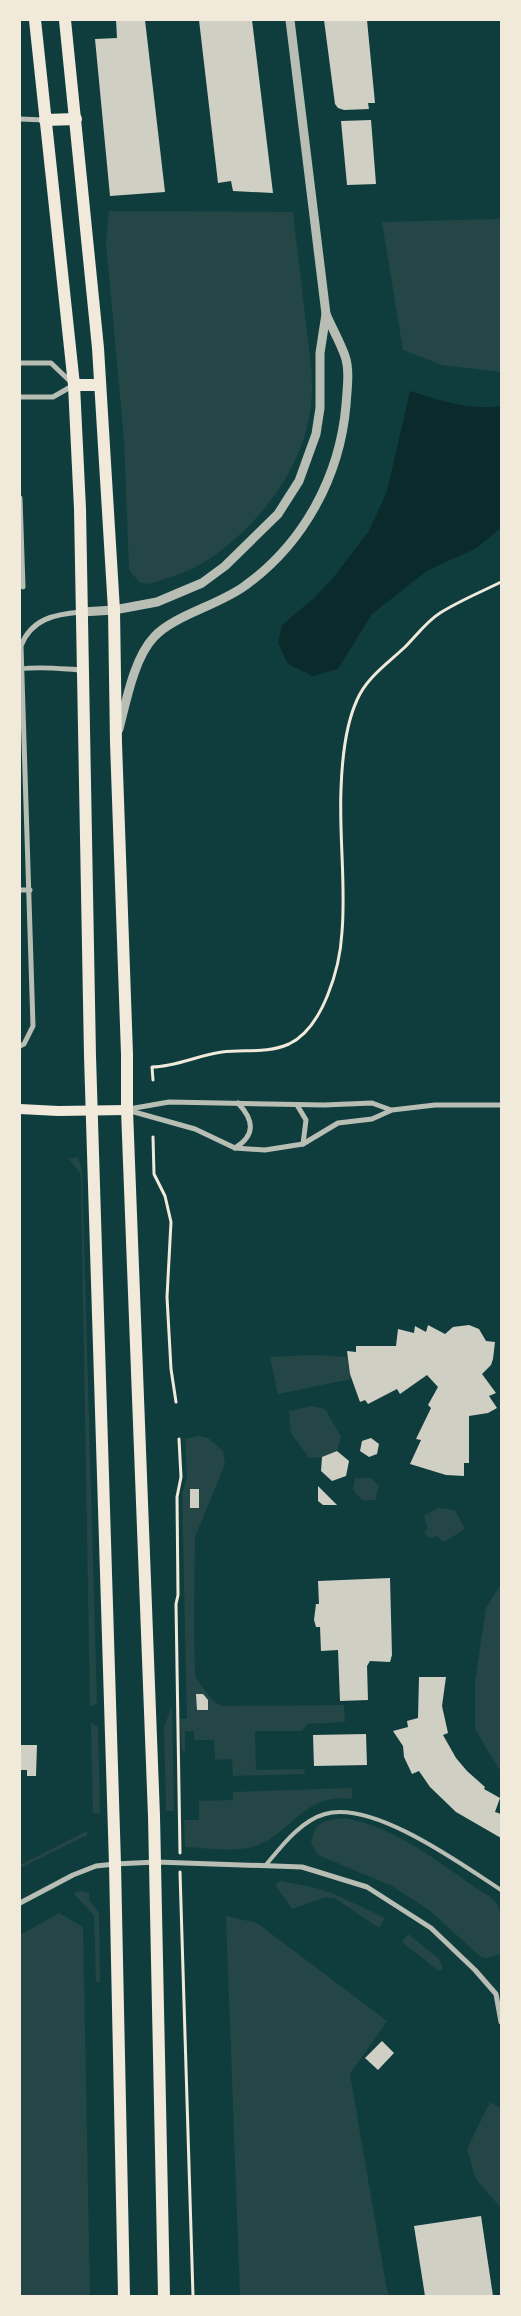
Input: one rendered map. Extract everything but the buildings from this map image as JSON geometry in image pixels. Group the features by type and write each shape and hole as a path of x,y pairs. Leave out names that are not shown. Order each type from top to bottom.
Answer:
{"main road":[{"path":"35,20 74,386 84,670 92,1110 115,1864 124,2296"},
{"path":"65,20 98,348 114,610 127,1110 156,1862 164,2296"},
{"path":"45,120 76,119"},
{"path":"74,386 100,384"},
{"path":"20,1109 127,1110"}],"street":[{"path":"22,1045 33,1026 21,646 26,633 35,625 47,619 66,613 114,610 157,602 202,582 225,566 278,514 300,481 316,434 320,408 320,353 326,314 290,20"},
{"path":"20,119 45,120"},
{"path":"116,743 134,673 153,638 170,625 228,598 268,568 288,546 308,519 326,487 339,451 345,414 347,378 345,357 326,314"},
{"path":"20,363 51,364 74,386 53,397 20,397"},
{"path":"20,498 22,587"},
{"path":"22,669 46,667 60,670 84,670"},
{"path":"20,890 30,890"},
{"path":"127,1110 169,1102 238,1104 372,1103 392,1110"},
{"path":"234,1148 246,1141 250,1132 249,1118 238,1104"},
{"path":"297,1104 306,1120 303,1144"},
{"path":"127,1110 195,1130 234,1148 265,1150 303,1144 338,1123 372,1119 392,1110 435,1105 501,1105"},
{"path":"20,1903 73,1875 96,1866 156,1862 302,1867 367,1888 432,1928 498,1995 501,2022"}],"lane":[{"path":"264,1866 303,1826 324,1814 356,1813 402,1829 446,1854 501,1890"},
{"path":"498,1995 501,1990"}],"path":[{"path":"153,1080 152,1068 170,1067 184,1060 223,1052 266,1052 288,1044 302,1036 312,1025 331,985 342,936 341,787 351,716 357,699 367,682 439,614 501,582"},
{"path":"153,1137 154,1174 165,1196 171,1222 167,1297 171,1369 176,1402"},
{"path":"179,1440 180,1477 177,1497 178,1595 176,1604 180,1846"},
{"path":"181,1890 193,2296"}],"shaded area":[{"path":"109,211 293,212 312,378 312,396 307,428 299,451 289,472 262,512 228,545 209,559 188,570 150,584 140,583 129,570 124,439 106,243"},
{"path":"501,219 501,372 442,365 403,350 382,222"},
{"path":"410,391 466,406 501,406 501,528 475,549 428,570 372,614 338,669 313,676 288,664 278,643 282,625 314,598 333,578 369,531 387,491"},
{"path":"78,1157 82,1171 97,1704 90,1707 81,1180 80,1173 69,1159"},
{"path":"313,1355 348,1357 351,1379 278,1394 270,1357"},
{"path":"311,1406 325,1409 341,1437 337,1451 322,1457 309,1458 291,1433 289,1411"},
{"path":"199,1436 208,1438 223,1451 225,1464 195,1537 195,1677 213,1701 222,1706 344,1705 345,1722 307,1724 302,1731 255,1731 256,1770 305,1769 304,1774 233,1776 232,1759 215,1760 214,1740 194,1740 194,1731 185,1731 185,1751 182,1751 180,1719 187,1719 182,1493 187,1477 185,1439"},
{"path":"355,1478 371,1478 379,1486 375,1500 362,1500 353,1490"},
{"path":"438,1508 455,1510 465,1529 444,1542 437,1536 429,1538 424,1532 428,1529 424,1516"},
{"path":"501,1584 501,1772 475,1729 475,1682 486,1608"},
{"path":"172,1706 174,1811 166,1811 164,1727"},
{"path":"91,1723 98,1727 100,1813 93,1814"},
{"path":"352,1788 352,1799 336,1798 323,1801 301,1814 258,1845 242,1849 185,1847 184,1820 199,1820 199,1801 233,1800 233,1792"},
{"path":"344,1818 379,1828 412,1844 493,1899 501,1916 501,1954 487,1958 481,1957 429,1910 392,1886 318,1855 311,1843 315,1830 326,1821"},
{"path":"87,1831 87,1835 20,1868 20,1865"},
{"path":"281,1881 316,1888 334,1894 385,1918 379,1928 333,1897 332,1899 326,1897 292,1909 276,1886"},
{"path":"75,1892 89,1893 89,1900 99,1913 100,1982 96,1982 94,1915 75,1895"},
{"path":"59,1913 83,1927 90,2296 20,2296 20,1935"},
{"path":"226,1916 257,1923 387,2021 350,2074 388,2296 240,2296"},
{"path":"408,1934 439,1959 443,1968 439,1971 402,1942"},
{"path":"490,2102 501,2109 501,2208 476,2179 467,2149"}]}
